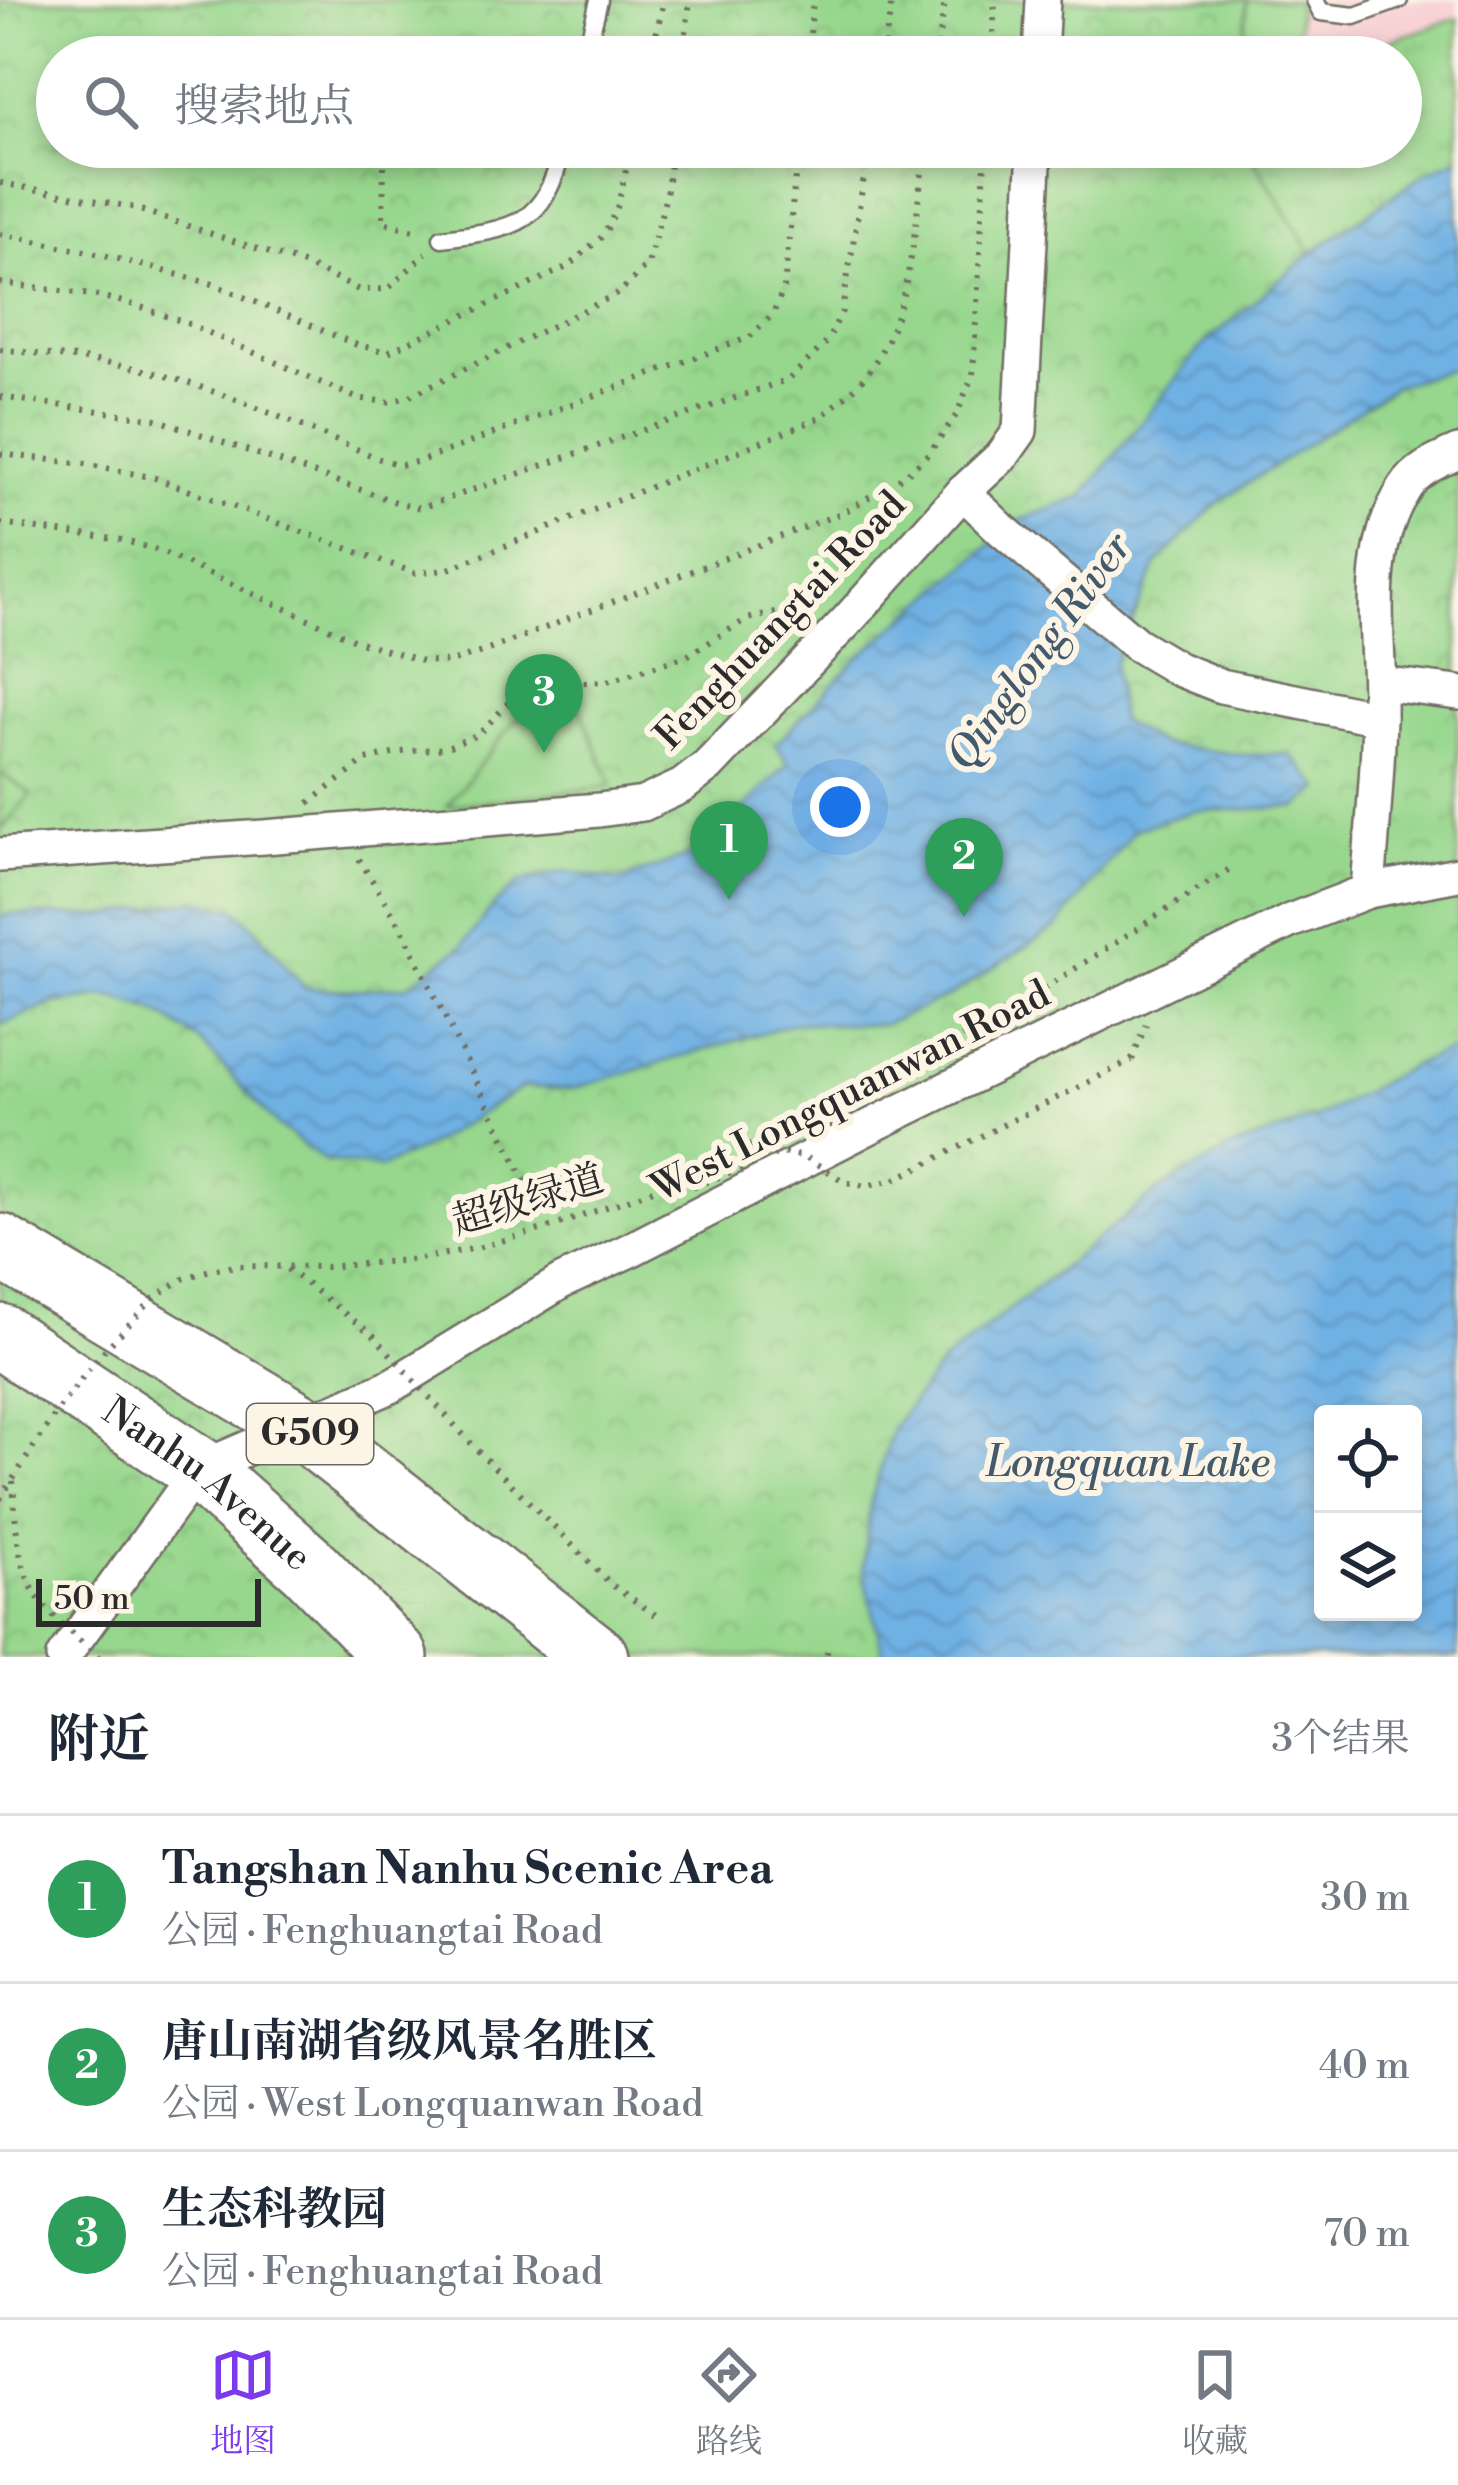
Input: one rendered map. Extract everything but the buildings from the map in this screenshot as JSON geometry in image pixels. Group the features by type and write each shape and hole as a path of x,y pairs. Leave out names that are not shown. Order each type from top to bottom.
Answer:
{"highway":[{"name":"G509","path":"0,1246 300,1426 596,1657"},
{"name":"Nanhu Avenue","path":"0,1336 199,1469 309,1568 396,1657"}],"street":[{"path":"1041,36 1043,0"},
{"name":"Fenghuangtai Road","path":"0,855 643,804 682,786 708,766 846,622 1020,431 1034,168"},
{"path":"1368,891 1379,718 1376,602 1381,543 1407,484 1428,466 1458,452"},
{"path":"963,491 1136,644 1178,669 1221,686 1379,718"},
{"path":"1380,683 1458,693"},
{"name":"West Longquanwan Road","path":"199,1469 391,1386 561,1282 1290,921 1368,891 1458,874"},
{"path":"63,1657 199,1469"}],"lane":[{"path":"590,36 599,0"},
{"path":"1315,0 1321,12 1355,16 1399,0"},
{"path":"442,238 490,232 527,220 543,201 558,168"}],"path":[{"path":"656,36 664,0"},
{"path":"686,36 691,0"},
{"path":"810,36 813,0"},
{"path":"886,36 892,0"},
{"path":"941,36 945,0"},
{"path":"993,36 995,0"},
{"path":"384,168 383,222 442,238"},
{"path":"0,234 213,284 357,345 388,352 569,266 604,235 618,205 626,168"},
{"path":"0,283 135,305 356,398 387,402 408,397 619,293 648,264 669,168"},
{"path":"0,349 153,372 266,411 380,459 400,465 422,461 750,337 773,314 784,288 796,168"},
{"path":"0,397 156,419 421,508 789,379 827,342 842,311 865,168"},
{"path":"0,454 154,478 415,573 446,570 820,418 861,381 886,344 904,295 922,168"},
{"path":"0,524 121,540 157,550 357,641 422,661 451,662 488,650 844,512 907,474 929,453 957,414 973,374 985,168"},
{"path":"0,183 131,207 306,265 359,290 388,290 442,238"},
{"path":"264,837 366,760 445,748 479,734 509,702 538,684 607,680 687,656 747,619 790,610 846,622"},
{"path":"341,831 401,927 530,1191"},
{"name":"超级绿道","path":"0,1499 86,1372 156,1296 183,1279 238,1266 286,1268 419,1258 477,1248 667,1185 898,1074 1031,997 1236,865"},
{"path":"667,1185 696,1186 780,1153 804,1156 845,1182 865,1186 893,1180 1132,1060"},
{"path":"286,1268 374,1336 478,1451 612,1585 660,1618"},
{"path":"13,1478 18,1543 27,1578 43,1605 99,1657"}],"shaded area":[{"path":"1298,0 1458,0 1458,18 1404,36 1297,36"}],"green space":[{"path":"0,0 1247,0 1244,36 36,36 36,168 1259,168 1311,253 1458,193 1458,1657 0,1657"},
{"path":"1247,0 1298,0 1297,36 1244,36"},
{"path":"1458,18 1458,158 1424,174 1311,253 1260,168 1422,168 1422,36 1404,36"},
{"path":"578,702 612,786 447,806 515,720"},
{"path":"0,773 31,794 0,831"}],"water":[{"name":"Qinglong River","path":"1458,158 1458,367 1395,386 1215,505 1157,564 1114,664 1120,721 1161,744 1242,755 1290,754 1321,788 1297,807 1195,811 1135,829 1057,927 951,995 883,1025 795,1023 572,1089 523,1087 426,1147 380,1168 325,1161 276,1124 200,1041 156,1011 108,996 51,1004 0,1025 0,917 11,914 102,916 196,900 237,910 305,988 407,986 461,947 495,904 521,881 566,871 618,881 686,857 729,823 788,764 776,744 859,657 1020,520 1082,497 1201,347 1311,253 1424,174"},
{"name":"Longquan Lake","path":"1458,1048 1458,1657 884,1657 863,1570 870,1505 893,1427 941,1364 1159,1190 1229,1149 1318,1117 1413,1065"}],"place":[{"name":"生态科教园","path":"544,753"},
{"name":"Tangshan Nanhu Scenic Area","path":"729,900"},
{"name":"唐山南湖省级风景名胜区","path":"964,917"}]}
